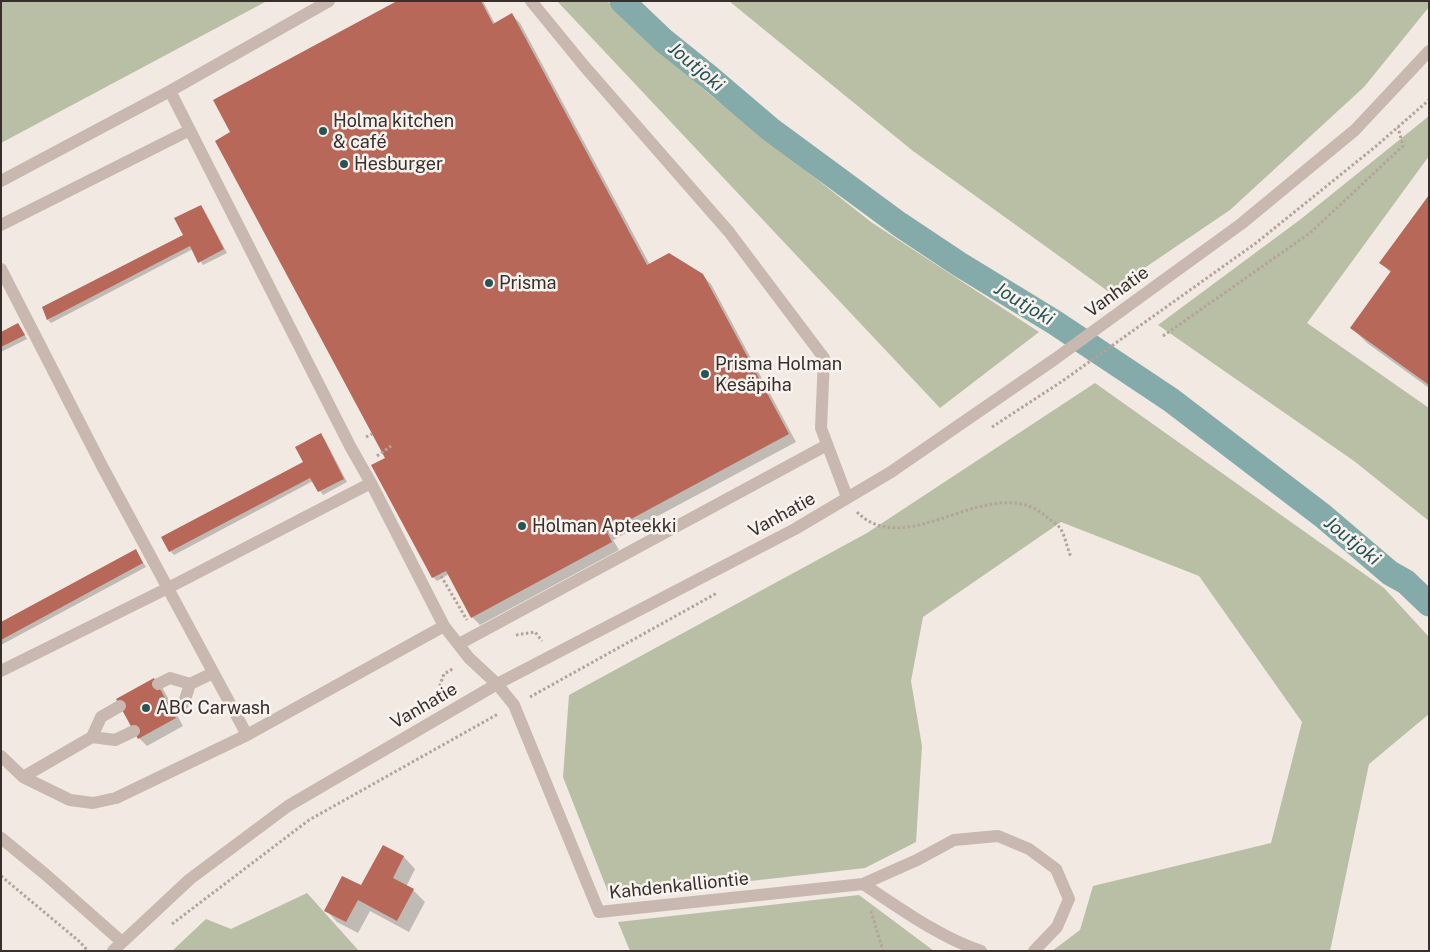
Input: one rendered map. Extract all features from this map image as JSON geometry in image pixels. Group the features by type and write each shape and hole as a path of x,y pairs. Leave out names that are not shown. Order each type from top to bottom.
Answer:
{"street":[{"path":"1,181 170,91 329,1"},
{"path":"531,1 585,67 729,232 824,358 821,428 847,497"},
{"name":"Vanhatie","path":"118,946 190,879 288,806 497,684 796,529 891,472 1055,359 1241,224 1355,130 1429,51"},
{"name":"Kahdenkalliontie","path":"170,91 350,446 444,626 469,658 497,684 514,705 599,912 862,884 917,860 954,840 998,836 1029,849 1056,868 1069,899 1056,926 1034,951"},
{"path":"1,225 190,130"},
{"path":"1,268 102,466 247,735"},
{"path":"459,644 827,445"},
{"path":"1,671 168,588 371,483"},
{"path":"1,756 23,777 70,800 94,803 116,798 247,735 444,626"},
{"path":"158,684 170,678 190,684 214,673"},
{"path":"172,710 184,703 190,684"},
{"path":"92,738 101,717 120,706"},
{"path":"23,777 92,738 115,740 134,731"},
{"path":"1,838 45,874 118,946"},
{"path":"862,884 924,923 966,946 981,951"}],"path":[{"path":"988,430 1061,382 1256,243 1375,147 1429,100"},
{"path":"1164,336 1310,233 1403,146 1398,127"},
{"path":"381,452 390,446"},
{"path":"847,497 858,514 869,522 893,528 909,528 989,504 1010,503 1028,505 1041,511 1060,528 1071,557"},
{"path":"850,518 867,509"},
{"path":"440,574 476,635"},
{"path":"169,926 308,820 720,591"},
{"path":"1,876 80,942 88,951"},
{"path":"862,884 883,951"}],"green space":[{"path":"1,1 267,1 1,143"},
{"path":"557,1 607,1 709,94 871,222 1039,332 940,408"},
{"path":"729,1 1429,1 1429,7 1364,87 1230,210 1109,292 913,151"},
{"path":"1429,116 1429,156 1307,323 1429,408 1429,521 1354,461 1158,325 1301,219"},
{"path":"1095,383 1384,588 1429,637 1429,714 1369,764 1330,951 1052,951 1080,930 1093,886 1271,843 1302,722 1199,576 1061,522 923,617 911,681 922,746 916,842 865,868 610,897 563,777 569,695 867,533"},
{"path":"307,893 359,951 172,951 206,919 231,929"},
{"path":"859,895 934,951 630,951 618,922"}],"building":[{"path":"397,1 481,1 493,24 512,13 647,265 669,253 703,274 789,434 607,532 612,542 471,618 446,571 432,578 371,465 385,458 215,141 230,132 213,100"},
{"path":"1429,195 1429,385 1350,328 1391,271 1379,263"},
{"path":"201,205 224,249 198,263 190,246 47,320 42,307 183,235 174,218"},
{"path":"18,323 25,335 1,347 1,332"},
{"path":"321,433 344,479 318,492 310,478 169,552 161,537 303,462 295,447"},
{"path":"136,549 143,563 1,640 1,622"},
{"name":"ABC Carwash","path":"154,678 176,718 138,739 116,699"},
{"path":"383,845 404,856 393,878 414,889 397,921 358,900 346,922 324,911 342,876 361,885"}],"waterway":[{"name":"Joutjoki","path":"622,1 663,40 770,129 899,224 959,264 1054,322 1171,400 1323,516 1390,573 1406,582 1429,604"}],"place":[{"name":"Holma kitchen & café","path":"323,131"},
{"name":"Hesburger","path":"344,164"},
{"name":"Prisma","path":"489,283"},
{"name":"Prisma Holman Kesäpiha","path":"705,374"},
{"name":"Holman Apteekki","path":"522,526"},
{"name":"ABC Carwash","path":"146,708"}]}
